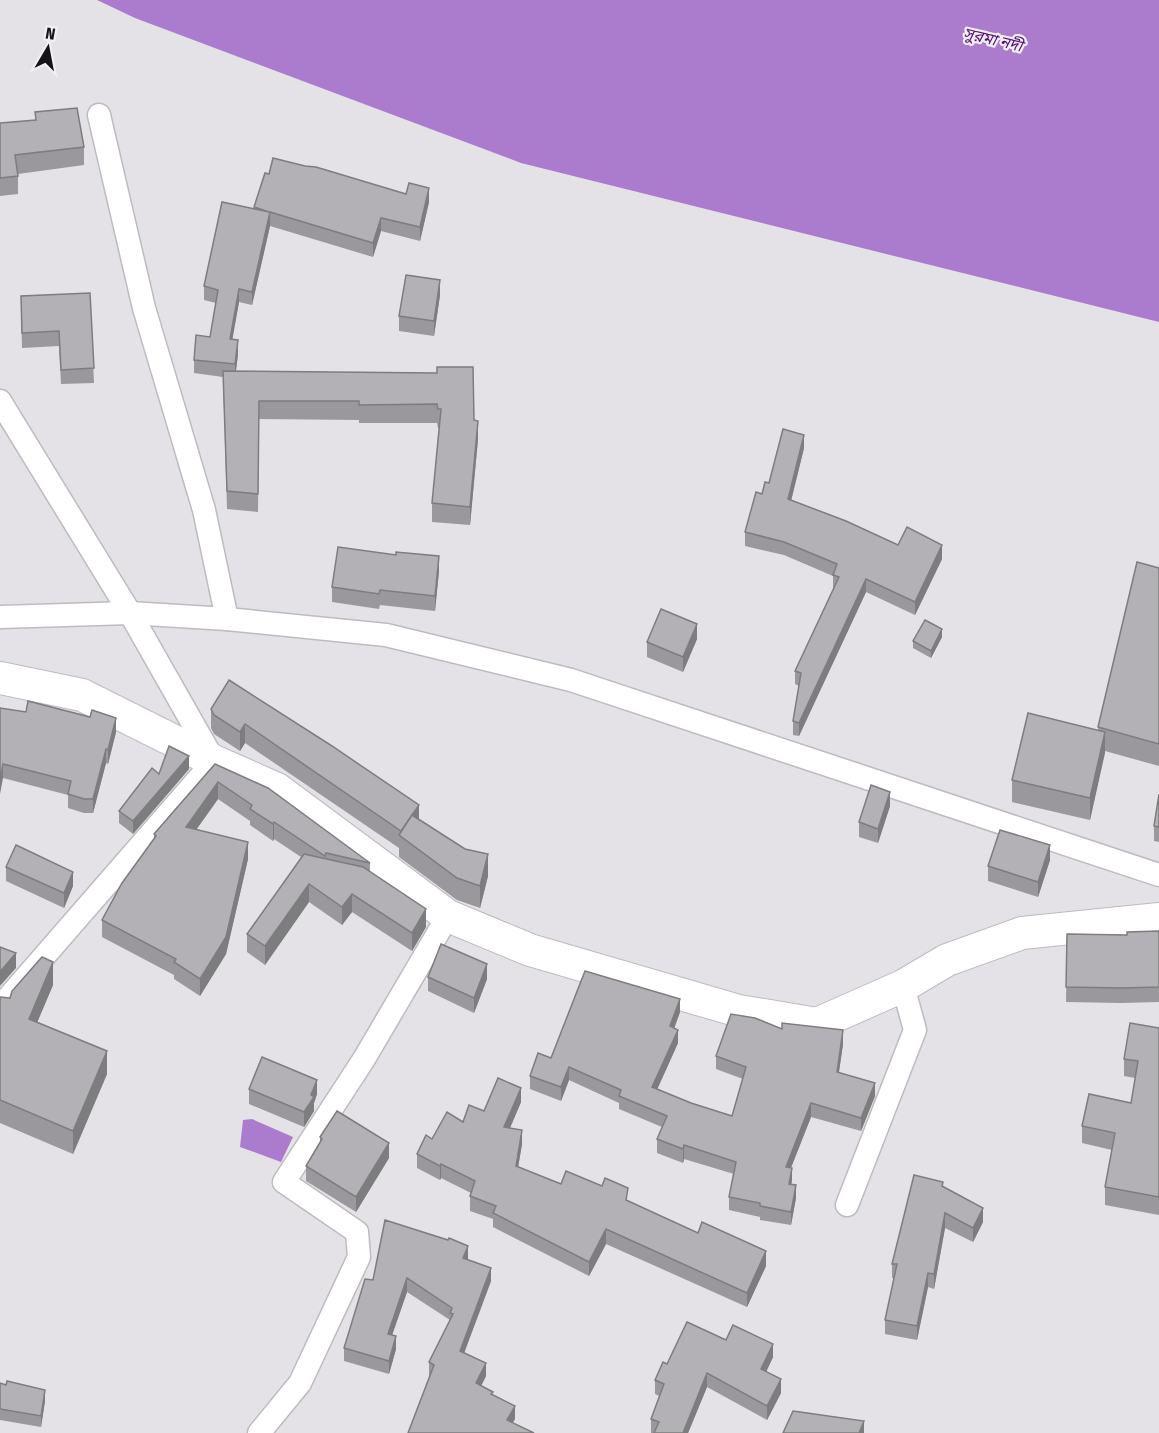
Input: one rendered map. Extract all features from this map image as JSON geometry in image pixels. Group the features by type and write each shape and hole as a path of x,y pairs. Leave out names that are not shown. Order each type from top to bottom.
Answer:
{"street":[{"path":"99,115 144,308 204,510 228,618"},
{"path":"0,401 130,613 214,761"},
{"path":"0,617 130,613 228,618 386,635 571,680 1159,874"},
{"path":"0,678 82,695 214,761 277,789 448,916 530,950 738,1011 817,1024 903,986 947,960 1022,933 1159,919"},
{"path":"0,1007 214,761"},
{"path":"259,1433 300,1383 358,1257 357,1232 284,1182 364,1059 448,916"},
{"path":"847,1205 915,1030 903,986"}],"water":[{"name":"সুরমা নদী","path":"97,0 1159,0 1159,322 521,163 135,18"},
{"path":"252,1119 293,1137 281,1162 240,1147 243,1120"}],"building":[{"path":"77,108 84,147 15,155 18,176 0,178 0,123 36,120 35,112"},
{"path":"273,158 316,167 406,194 409,183 429,188 420,227 381,218 373,243 270,212 252,292 239,289 230,339 238,340 235,364 194,360 196,335 210,337 218,290 204,286 222,202 269,212 254,207 265,173 269,174"},
{"path":"406,275 440,280 434,321 399,316"},
{"path":"90,293 94,368 61,370 59,331 22,333 21,296"},
{"path":"437,367 473,367 474,420 478,421 470,507 432,503 441,409 438,409 437,404 359,405 359,401 259,401 258,494 227,491 223,371 437,373"},
{"path":"783,429 804,435 788,499 846,521 898,545 907,527 942,545 915,602 866,579 799,723 793,721 801,673 795,671 839,577 833,575 837,564 784,542 745,532 756,492 762,494 765,482 769,483"},
{"path":"338,547 396,555 396,552 439,556 435,596 380,590 379,594 332,587"},
{"path":"1137,562 1159,568 1159,744 1098,727"},
{"path":"661,609 697,624 683,657 647,642"},
{"path":"925,620 942,629 931,651 913,641"},
{"path":"229,680 419,805 401,831 245,724 240,732 214,715 211,709"},
{"path":"28,701 90,717 92,710 116,718 93,799 68,794 71,781 3,764 0,780 0,708 26,712"},
{"path":"1028,713 1105,732 1090,798 1012,780"},
{"path":"169,746 189,756 133,821 119,811 152,768 159,774"},
{"path":"215,764 268,788 370,863 326,853 325,856 250,809 252,805 218,782 186,827 248,842 226,937 200,979 174,962 176,959 102,920 122,883 156,836 154,834"},
{"path":"871,785 890,792 878,829 859,822"},
{"path":"1159,794 1159,827 1154,826"},
{"path":"412,815 465,849 488,854 480,886 457,878 399,835"},
{"path":"1000,830 1050,845 1038,882 988,866"},
{"path":"16,845 73,872 64,893 6,867"},
{"path":"304,854 363,867 426,909 412,933 352,894 342,907 309,884 265,946 247,934"},
{"path":"1159,931 1159,987 1066,987 1067,934 1127,935 1127,932"},
{"path":"441,944 487,964 474,998 428,977"},
{"path":"0,947 16,953 0,972"},
{"path":"42,957 53,962 29,1019 107,1051 73,1131 0,1100 0,997 10,998 12,991"},
{"path":"585,971 680,999 670,1026 678,1030 652,1087 732,1116 746,1067 716,1056 731,1014 755,1018 782,1029 782,1023 843,1030 837,1072 875,1083 861,1118 811,1103 786,1167 792,1168 789,1184 796,1185 791,1212 729,1197 736,1162 684,1145 683,1149 657,1139 667,1116 619,1096 621,1090 569,1067 561,1087 530,1076 538,1053 551,1058"},
{"path":"1130,1023 1159,1028 1159,1197 1105,1187 1115,1133 1082,1126 1089,1094 1131,1103 1138,1061 1124,1059"},
{"path":"262,1057 317,1080 311,1095 314,1097 304,1112 249,1089"},
{"path":"498,1078 521,1088 504,1127 522,1130 516,1166 561,1184 566,1171 602,1186 605,1178 628,1188 626,1200 698,1233 702,1222 766,1251 747,1293 606,1229 589,1262 493,1213 496,1206 470,1196 475,1181 417,1154 426,1135 432,1139 447,1112 463,1122 469,1105 484,1111"},
{"path":"337,1111 389,1143 356,1197 306,1166 322,1139 320,1137"},
{"path":"914,1175 943,1182 942,1186 983,1208 973,1228 945,1213 934,1274 928,1273 917,1326 885,1320 897,1264 892,1264"},
{"path":"385,1220 448,1240 449,1238 468,1246 463,1258 491,1268 460,1351 486,1363 476,1383 493,1392 491,1394 515,1406 507,1420 534,1433 408,1433 434,1365 429,1362 453,1314 450,1313 452,1308 407,1278 388,1334 396,1336 389,1361 344,1348 365,1279 373,1280"},
{"path":"687,1322 726,1340 733,1325 773,1344 761,1369 781,1379 767,1406 707,1373 683,1433 654,1433 659,1422 651,1419 664,1384 655,1380 663,1362 667,1364"},
{"path":"7,1381 45,1390 41,1416 0,1409 0,1383 6,1385"},
{"path":"793,1411 864,1421 859,1433 783,1433"}]}
